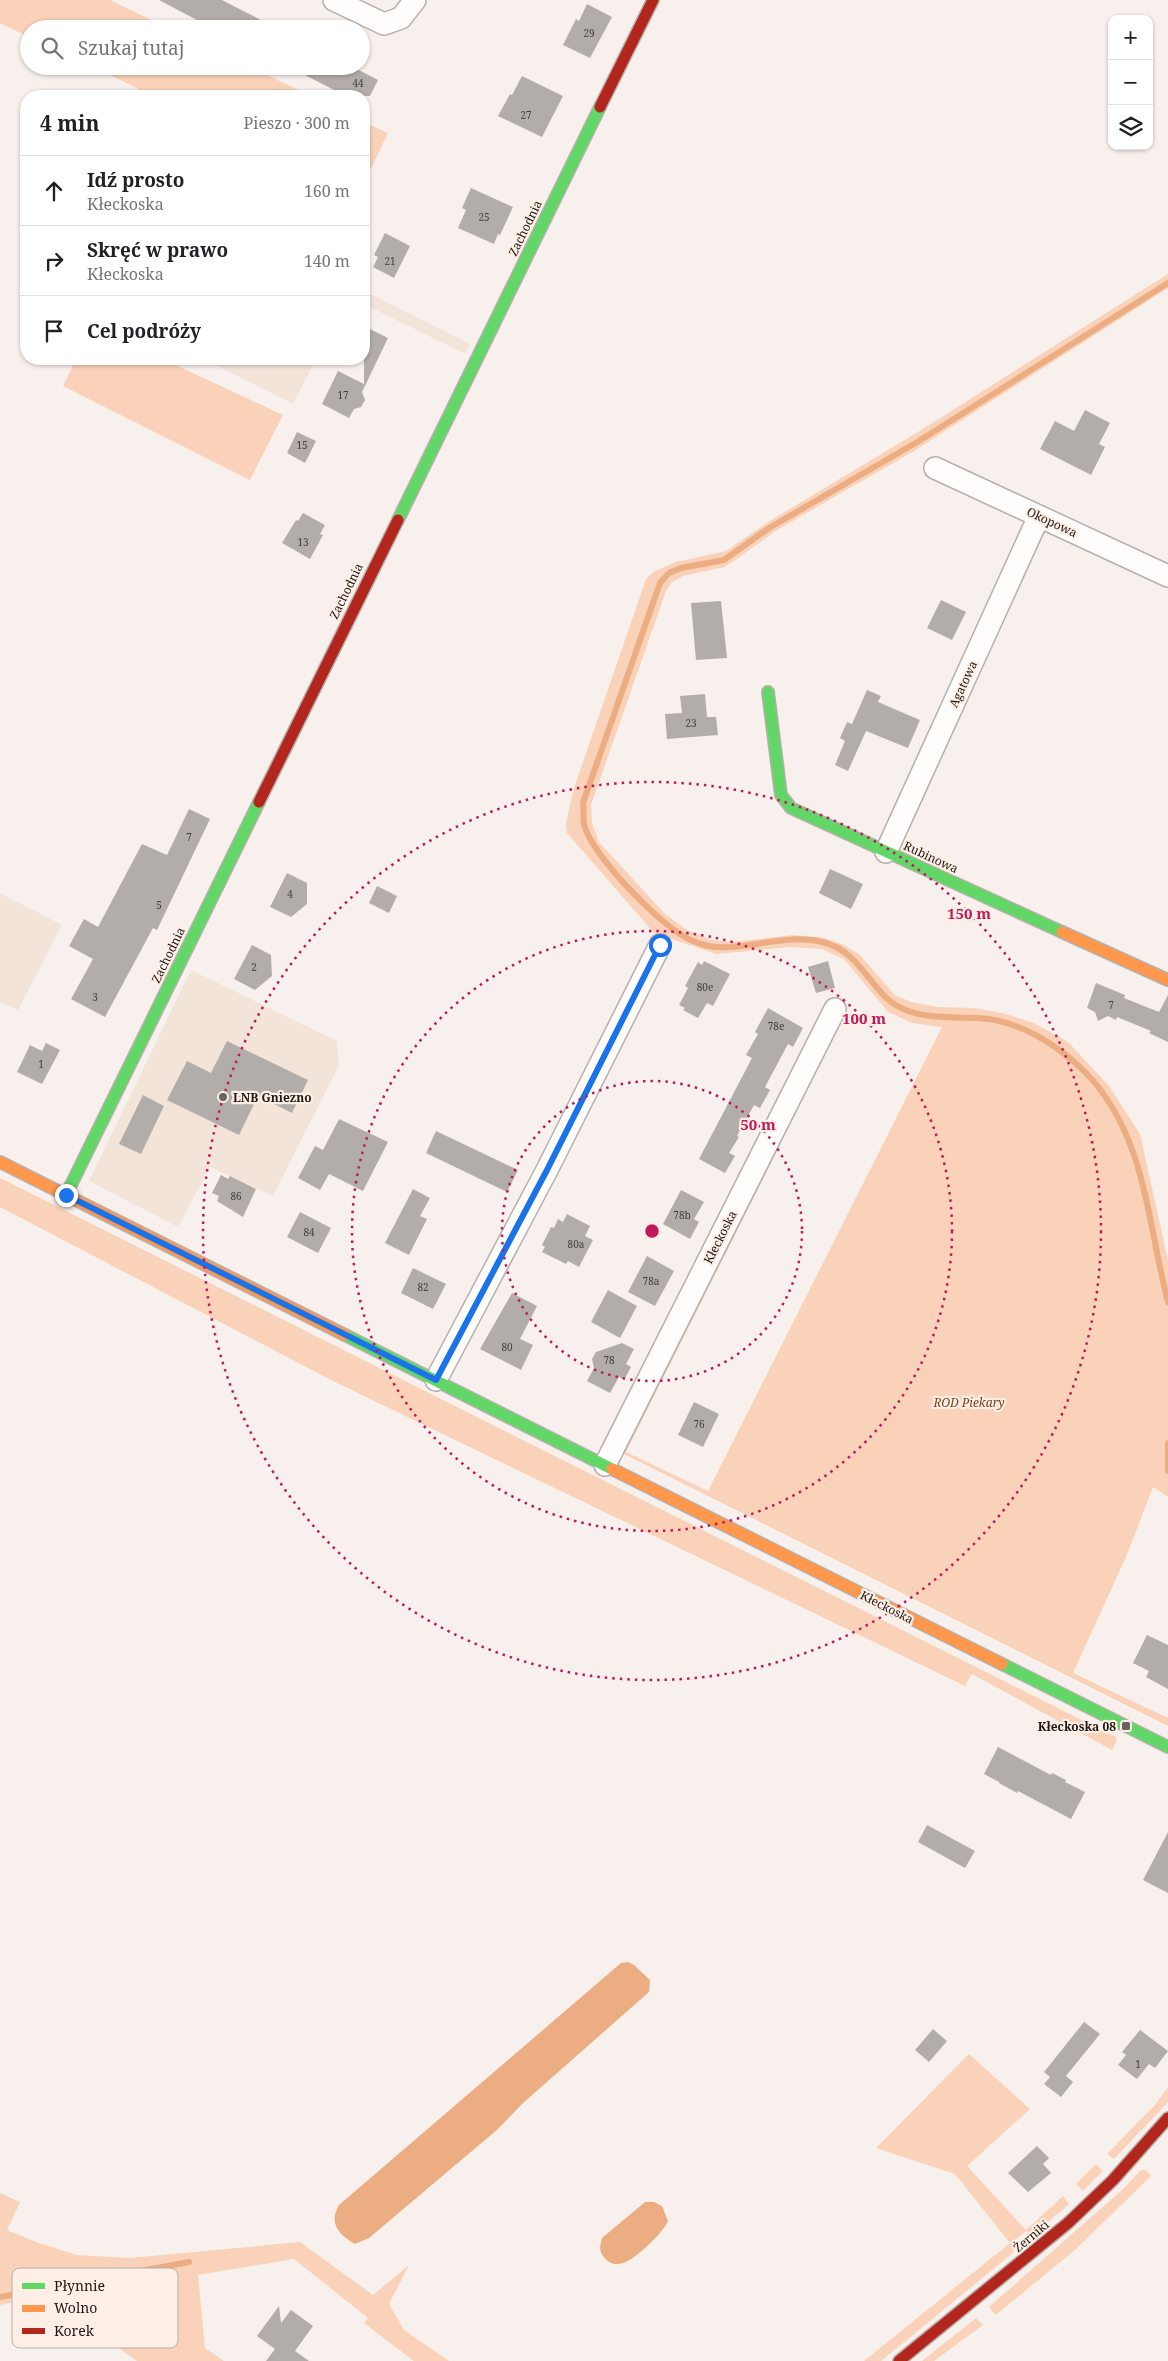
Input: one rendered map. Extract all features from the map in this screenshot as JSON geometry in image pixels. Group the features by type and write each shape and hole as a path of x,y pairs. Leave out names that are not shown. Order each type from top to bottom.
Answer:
{"street":[{"path":"334,0 384,24 401,18 414,0"},
{"name":"Zachodnia","path":"66,1195 653,0"},
{"name":"Okopowa","path":"935,468 1168,576"},
{"name":"Agatowa","path":"886,852 1040,516"},
{"name":"Rubinowa","path":"768,692 781,795 791,808 1168,980"},
{"path":"436,1380 547,1170 660,945"},
{"name":"Kłeckoska","path":"605,1465 835,1009"},
{"name":"Kłeckoska","path":"0,1162 1168,1747"},
{"name":"Żerniki","path":"899,2361 1068,2223 1113,2180 1168,2118"}],"shaded area":[{"path":"370,294 470,344 465,354 370,307"},
{"path":"215,365 313,365 293,404"},
{"path":"0,893 62,925 18,1010 0,1002"},
{"path":"191,970 337,1041 339,1065 273,1196 210,1167 178,1227 89,1181"},
{"path":"628,1962 650,1980 649,1992 523,2103 498,2129 369,2238 355,2244 344,2237 335,2223 336,2211 339,2205 621,1963"},
{"path":"645,2202 654,2202 662,2206 668,2221 665,2226 648,2245 628,2261 617,2264 609,2262 601,2252 602,2238"}],"green space":[{"path":"0,0 110,0 151,20 20,20 20,33 0,23"},
{"path":"110,75 267,75 298,90 139,90"},
{"path":"370,125 388,133 370,170"},
{"name":"ROD Piekary","path":"1168,274 1168,288 914,451 777,530 724,567 683,576 672,582 666,591 591,805 592,823 599,842 665,914 687,930 711,940 733,942 793,935 825,938 844,945 859,954 895,995 911,1002 938,1007 975,1008 1006,1014 1034,1023 1068,1042 1109,1086 1140,1134 1168,1260 1168,1497 1153,1487 1126,1557 1073,1673 1168,1718 1168,1726 620,1452 741,1212 773,1159 626,1452 708,1491 942,1027 912,1023 888,1012 844,959 822,949 790,947 716,954 654,933 567,833 566,823 574,788 646,579 655,571 676,562 726,551 768,522 918,432"},
{"path":"73,365 176,365 283,415 250,480 63,386"},
{"path":"0,1178 1116,1737 1112,1750 972,1674 965,1686 331,1380 0,1207"},
{"path":"969,2054 1030,2109 967,2166 1026,2230 1063,2196 1069,2204 1032,2236 1026,2231 1011,2243 1014,2252 881,2361 864,2361 1010,2243 955,2174 876,2148"},
{"path":"1168,2087 1168,2102 1114,2159 1107,2154 1155,2105"},
{"path":"1096,2164 1103,2171 1083,2191 1076,2184"},
{"path":"1141,2170 1146,2170 1151,2176 1076,2249 996,2315 989,2307 1122,2190"},
{"path":"0,2193 20,2202 7,2230 77,2255 130,2258 300,2242 373,2295 409,2265 389,2304 404,2330 449,2361 414,2361 364,2323 368,2318 294,2259 198,2275 205,2348 224,2361 137,2361 119,2348 178,2348 178,2268 12,2268 12,2303 0,2305"},
{"path":"976,2318 983,2325 934,2361 922,2361"}],"building":[{"path":"159,0 222,0 261,20 197,20"},
{"path":"587,4 612,17 590,58 563,45 576,19 579,21"},
{"path":"305,75 368,75 378,80 370,96 370,90 334,90"},
{"path":"522,76 563,96 542,137 498,116"},
{"path":"471,188 513,207 494,244 458,228 466,210 462,208"},
{"path":"385,233 410,246 394,278 373,267 378,257 374,255"},
{"path":"370,329 388,338 362,392 365,400 361,407 354,409 349,418 322,404 338,371 364,384 364,365 370,365"},
{"path":"1085,410 1110,423 1099,444 1105,447 1091,475 1040,449 1055,421 1074,431"},
{"path":"297,432 316,441 305,463 287,453"},
{"path":"303,513 325,525 320,534 323,535 310,559 282,543 296,520 298,521"},
{"path":"941,600 966,612 952,640 927,628"},
{"path":"721,601 727,658 696,660 691,603"},
{"path":"867,690 881,696 878,702 920,720 908,748 866,731 848,771 835,765 845,741 840,738 847,722 852,724"},
{"path":"705,694 707,717 716,717 718,735 667,739 665,714 682,713 680,696"},
{"path":"189,809 210,819 157,930 153,928 105,1017 71,999 93,959 69,946 84,919 98,927 142,844 167,855"},
{"path":"830,869 863,884 851,909 819,893"},
{"path":"287,873 307,883 307,904 291,917 270,907"},
{"path":"377,886 397,896 389,913 369,903"},
{"path":"252,945 271,955 272,976 255,990 234,979"},
{"path":"704,961 730,974 713,1006 707,1003 698,1018 683,1010 685,1008 679,1005 688,988 685,986 698,962 702,965"},
{"path":"828,961 835,988 816,993 808,967"},
{"path":"1096,983 1125,995 1124,998 1159,1012 1168,995 1168,1042 1149,1033 1151,1031 1117,1017 1116,1020 1108,1016 1098,1021 1095,1012 1087,1008"},
{"path":"768,1008 803,1028 793,1047 788,1044 765,1087 770,1090 760,1108 754,1105 737,1136 739,1137 729,1153 735,1156 725,1173 699,1159 752,1058 746,1055 758,1034 755,1032"},
{"path":"227,1041 308,1080 292,1113 258,1096 239,1135 167,1100 187,1061 211,1073"},
{"path":"46,1043 60,1050 42,1084 17,1072 30,1045 42,1051"},
{"path":"143,1095 164,1106 141,1154 119,1144"},
{"path":"339,1119 388,1142 363,1191 329,1174 320,1190 298,1178 315,1146 323,1150"},
{"path":"436,1131 518,1170 507,1192 426,1153"},
{"path":"221,1175 228,1179 230,1176 256,1189 243,1217 217,1201 219,1196 212,1193"},
{"path":"413,1189 430,1198 420,1216 427,1219 409,1255 385,1243"},
{"path":"681,1190 704,1202 694,1219 699,1222 690,1239 663,1224"},
{"path":"300,1212 331,1228 318,1253 287,1237"},
{"path":"567,1214 590,1226 585,1236 593,1240 579,1267 568,1261 566,1264 542,1252 545,1247 542,1245 551,1227 554,1228 558,1219 563,1222"},
{"path":"647,1256 674,1271 655,1306 628,1292"},
{"path":"413,1268 446,1284 433,1309 401,1293"},
{"path":"608,1290 637,1306 620,1338 591,1322"},
{"path":"512,1293 537,1306 520,1339 533,1345 521,1370 480,1349"},
{"path":"622,1343 634,1349 626,1364 631,1367 624,1380 619,1377 610,1393 587,1381 594,1368 592,1359 596,1352"},
{"path":"694,1402 719,1414 703,1447 678,1435"},
{"path":"1147,1635 1168,1645 1168,1689 1146,1677 1149,1671 1133,1663"},
{"path":"998,1747 1051,1775 1052,1773 1066,1780 1065,1782 1085,1792 1071,1819 1018,1791 1017,1793 984,1774"},
{"path":"927,1825 975,1851 965,1868 918,1842"},
{"path":"1168,1832 1168,1893 1143,1880"},
{"path":"1084,2022 1100,2034 1066,2076 1073,2082 1061,2097 1044,2084 1050,2077 1044,2072"},
{"path":"933,2029 947,2041 929,2062 915,2050"},
{"path":"1140,2030 1168,2051 1155,2068 1149,2064 1137,2079 1118,2065 1126,2055 1122,2052"},
{"path":"1037,2146 1049,2158 1043,2164 1051,2173 1028,2192 1008,2173"},
{"path":"279,2306 281,2323 291,2310 313,2326 295,2351 309,2361 266,2361 275,2349 257,2336"}],"waterway":[{"path":"1168,283 919,441 769,528 724,560 681,568 669,573 660,583 583,803 584,824 589,837 611,869 659,918 688,939 718,947 744,946 796,939 822,942 836,947 847,954 881,993 901,1008 929,1016 978,1018 1008,1023 1036,1035 1074,1062 1105,1096 1121,1123 1133,1151 1149,1210 1168,1302"},
{"path":"1168,1443 1168,1471"},
{"path":"157,2268 189,2262"},
{"path":"0,2297 12,2295"}],"traffic: fast":[{"path":"398,520 600,107"},
{"path":"768,692 781,795 791,808 1062,932"},
{"path":"66,1195 259,802"},
{"path":"345,1335 612,1469"},
{"path":"1002,1664 1168,1747"}],"traffic: slow":[{"path":"1062,932 1168,980"},
{"path":"0,1162 345,1335"},
{"path":"612,1469 1002,1664"}],"traffic: jam":[{"path":"600,107 653,0"},
{"path":"259,802 398,520"},
{"path":"899,2361 1068,2223 1113,2180 1168,2118"}],"place":[{"name":"LNB Gniezno","path":"223,1097"},
{"name":"Kłeckoska 08","path":"1126,1726"}],"route":[{"path":"66,1195 436,1380 547,1170 660,945"}]}
